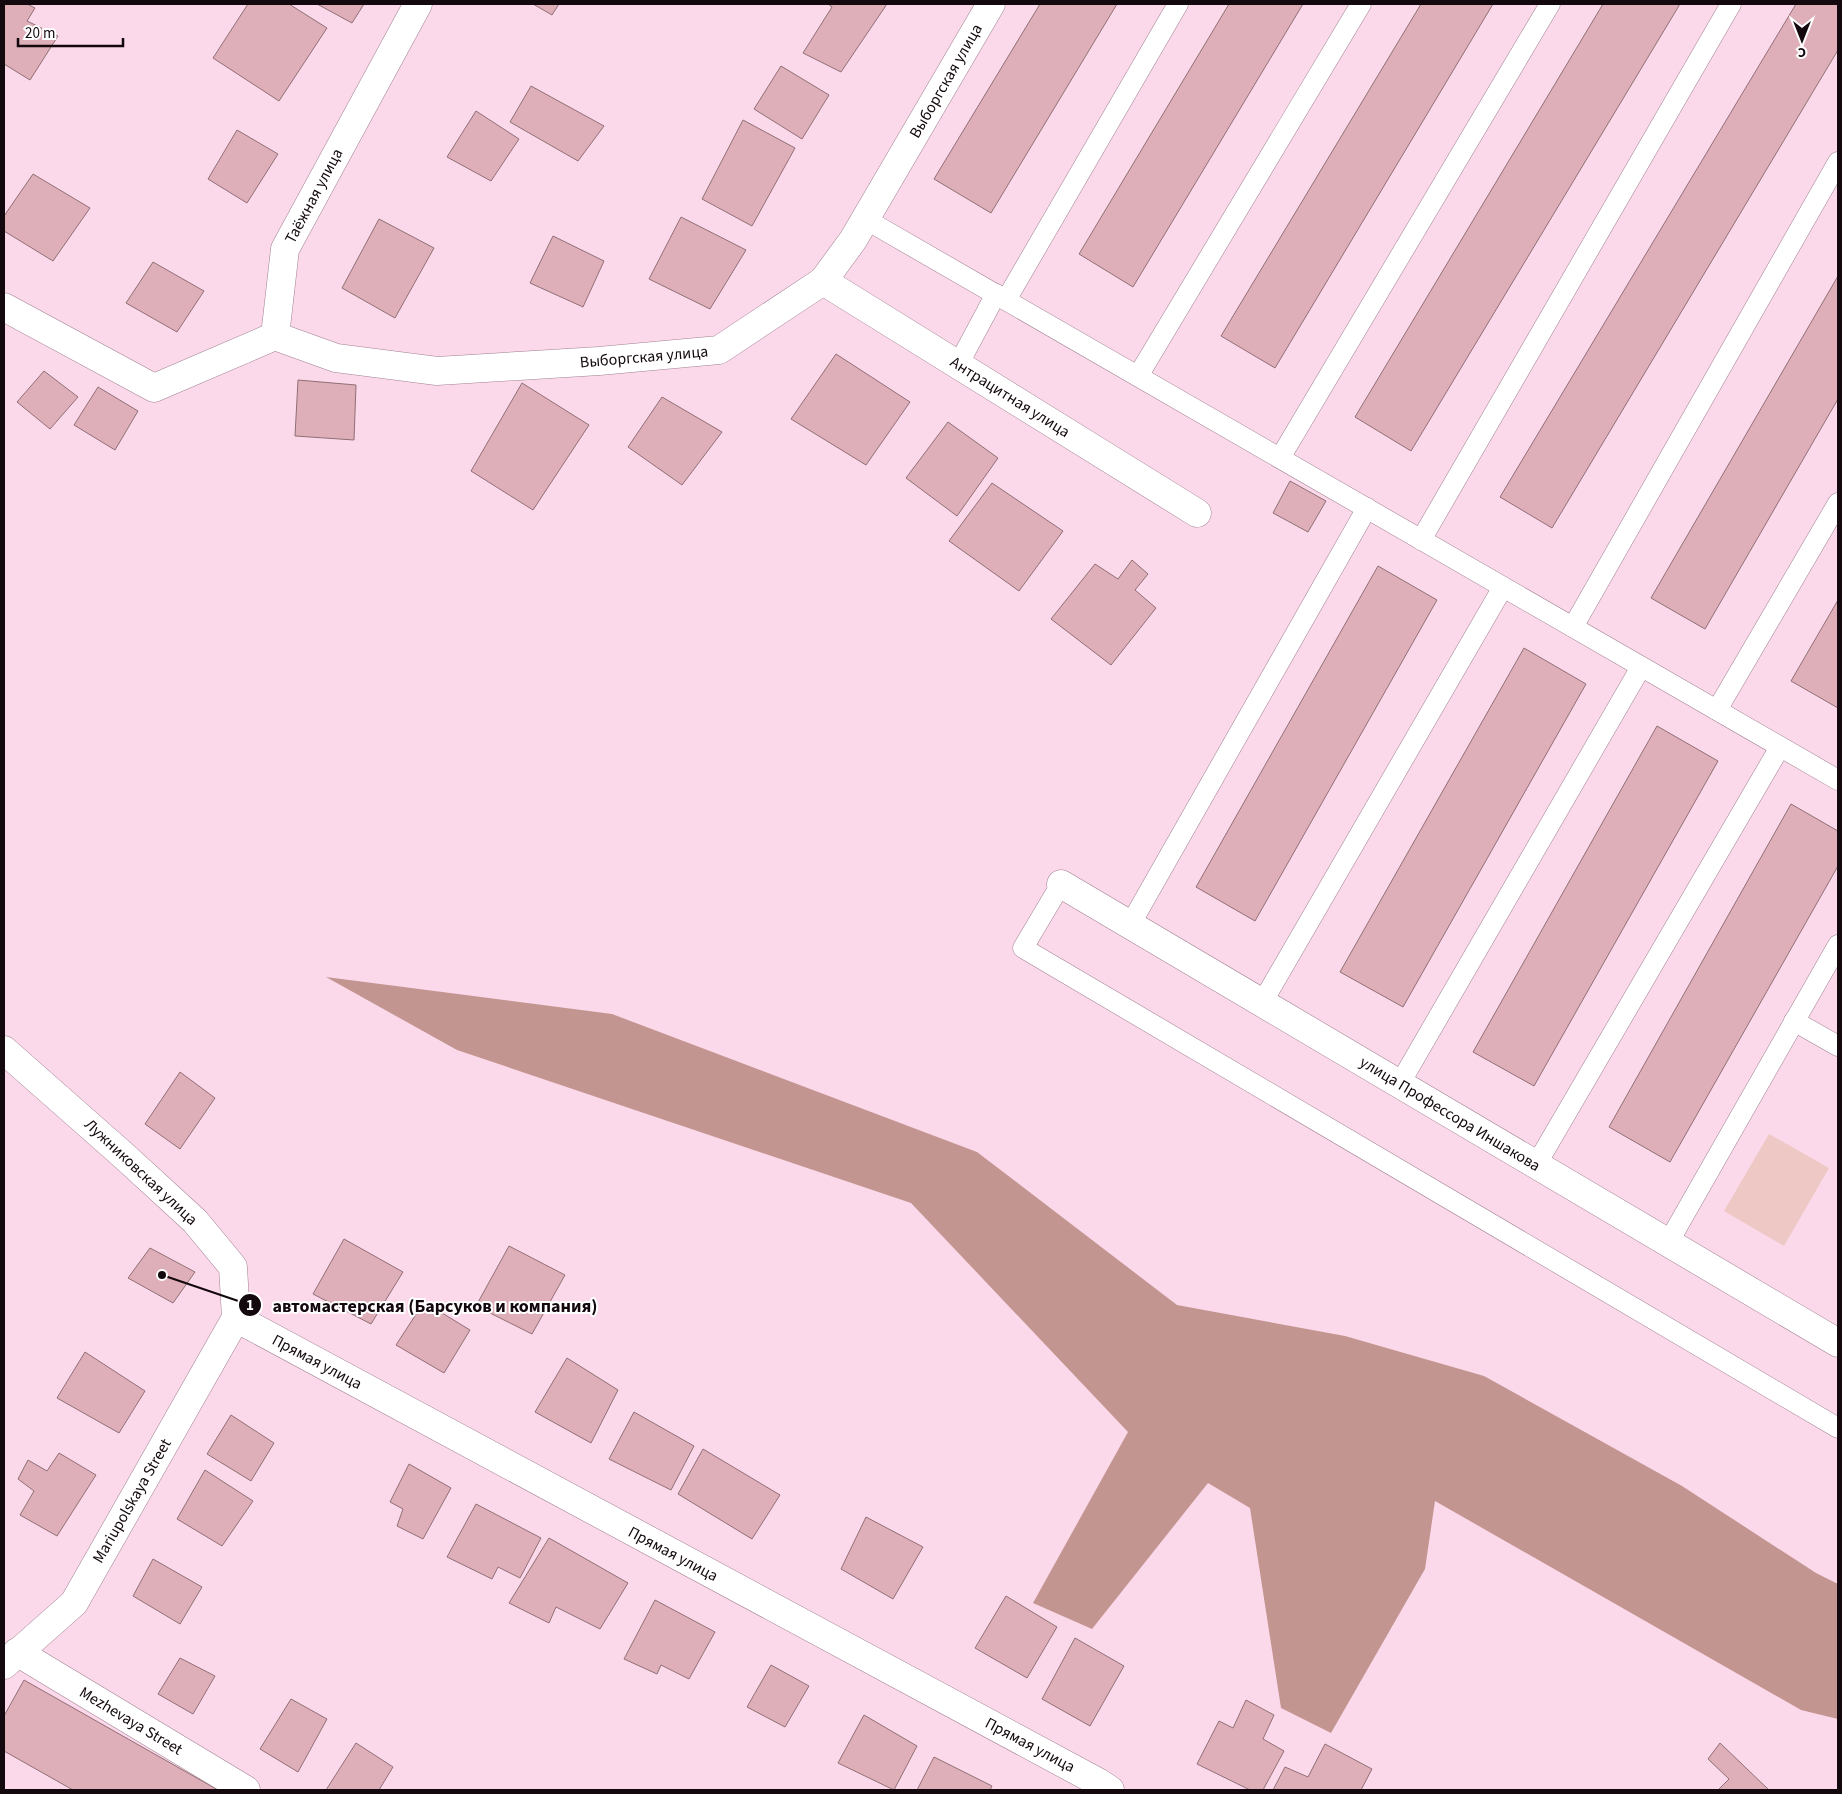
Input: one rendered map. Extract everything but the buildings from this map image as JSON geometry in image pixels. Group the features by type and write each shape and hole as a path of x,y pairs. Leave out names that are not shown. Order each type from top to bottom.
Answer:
{"street":[{"name":"Таёжная улица","path":"275,336 285,249 418,4"},
{"name":"Выборгская улица","path":"275,336 336,358 437,371 599,362 719,350 823,281 865,219 991,4"},
{"name":"Антрацитная улица","path":"823,281 1196,513"},
{"path":"4,307 154,388 275,336"},
{"name":"улица Профессора Иншакова","path":"1061,884 1838,1344"},
{"name":"Лужниковская улица","path":"4,1050 196,1221 233,1267 236,1318"},
{"name":"Mariupolskaya Street","path":"10,1658 74,1603 236,1318"},
{"name":"Прямая улица","path":"236,1318 1110,1790"},
{"name":"Mezhevaya Street","path":"10,1658 246,1790"}],"lane":[{"path":"958,365 1178,4"},
{"path":"1138,376 1361,4"},
{"path":"1280,458 1550,4"},
{"path":"1421,540 1731,4"},
{"path":"1573,627 1838,162"},
{"path":"865,219 1838,780"},
{"path":"1717,710 1838,502"},
{"path":"1130,925 1367,508"},
{"path":"1262,1003 1504,587"},
{"path":"1400,1084 1641,667"},
{"path":"1536,1165 1780,747"},
{"path":"1061,884 1023,948 1838,1428"},
{"path":"1668,1243 1838,945"},
{"path":"1794,1022 1838,1046"}],"shaded area":[{"path":"326,977 612,1014 977,1152 1177,1305 1345,1336 1484,1376 1682,1486 1816,1573 1838,1584 1838,1719 1801,1710 1435,1501 1425,1569 1331,1733 1281,1708 1250,1508 1208,1483 1092,1629 1033,1603 1128,1432 911,1203 457,1050"},
{"path":"1769,1134 1829,1168 1784,1246 1724,1211"}],"place":[{"name":"автомастерская (Барсуков и компания)","path":"162,1275"}]}
